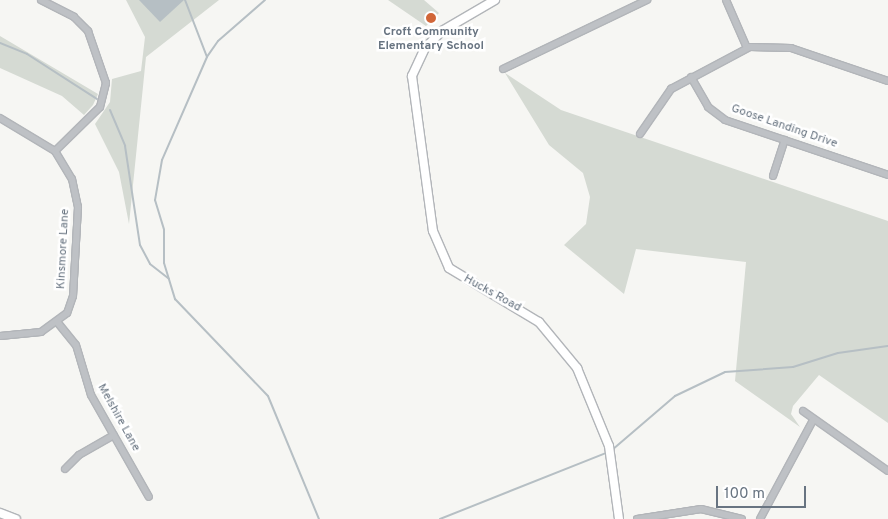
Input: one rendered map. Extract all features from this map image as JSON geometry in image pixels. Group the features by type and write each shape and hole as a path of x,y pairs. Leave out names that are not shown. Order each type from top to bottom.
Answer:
{"main road":[{"name":"Hucks Road","path":"495,0 442,31 420,57 412,76 434,237 443,258 458,276 527,313 556,339 587,386 609,446 619,519"},
{"path":"0,513 16,519"}],"street":[{"path":"42,0 74,17 88,31 106,83 100,108 55,151"},
{"path":"503,69 647,0"},
{"path":"726,0 747,48"},
{"path":"640,134 658,102 691,77 747,48 763,45 791,48 888,81"},
{"name":"Goose Landing Drive","path":"691,77 714,113 785,140 888,175"},
{"name":"Kinsmore Lane","path":"0,118 55,151 72,179 78,207 73,296 58,323"},
{"path":"772,176 785,140"},
{"path":"0,336 41,332 58,323"},
{"name":"Melshire Lane","path":"58,323 76,345 88,388 149,497"},
{"path":"803,411 813,420 888,471"},
{"path":"760,519 813,420"},
{"path":"65,470 79,455 114,435"},
{"path":"636,519 701,509 742,519"}],"shaded area":[{"path":"126,0 219,0 146,57 129,224 119,172 95,124 110,102 112,79 141,71 145,37"},
{"path":"139,0 184,0 160,22"},
{"path":"388,0 424,0 439,13 426,26"},
{"path":"0,36 98,94 93,105 84,115 62,96 0,68"},
{"path":"505,73 561,110 888,221 888,423 819,375 793,406 791,414 800,427 735,381 746,262 636,249 624,294 564,245 586,224 590,197 583,173 549,145"}],"waterway":[{"path":"185,0 207,57"},
{"path":"265,0 218,41 207,57 162,160 155,200 164,230 164,263 175,299 268,396 319,519"},
{"path":"0,43 27,54 97,99"},
{"path":"110,110 125,146 140,245 150,264 169,279"},
{"path":"612,450 675,396 725,372 793,367 838,353 888,346"},
{"path":"440,519 608,452"}],"place":[{"name":"Croft Community Elementary School","path":"431,18"}]}
